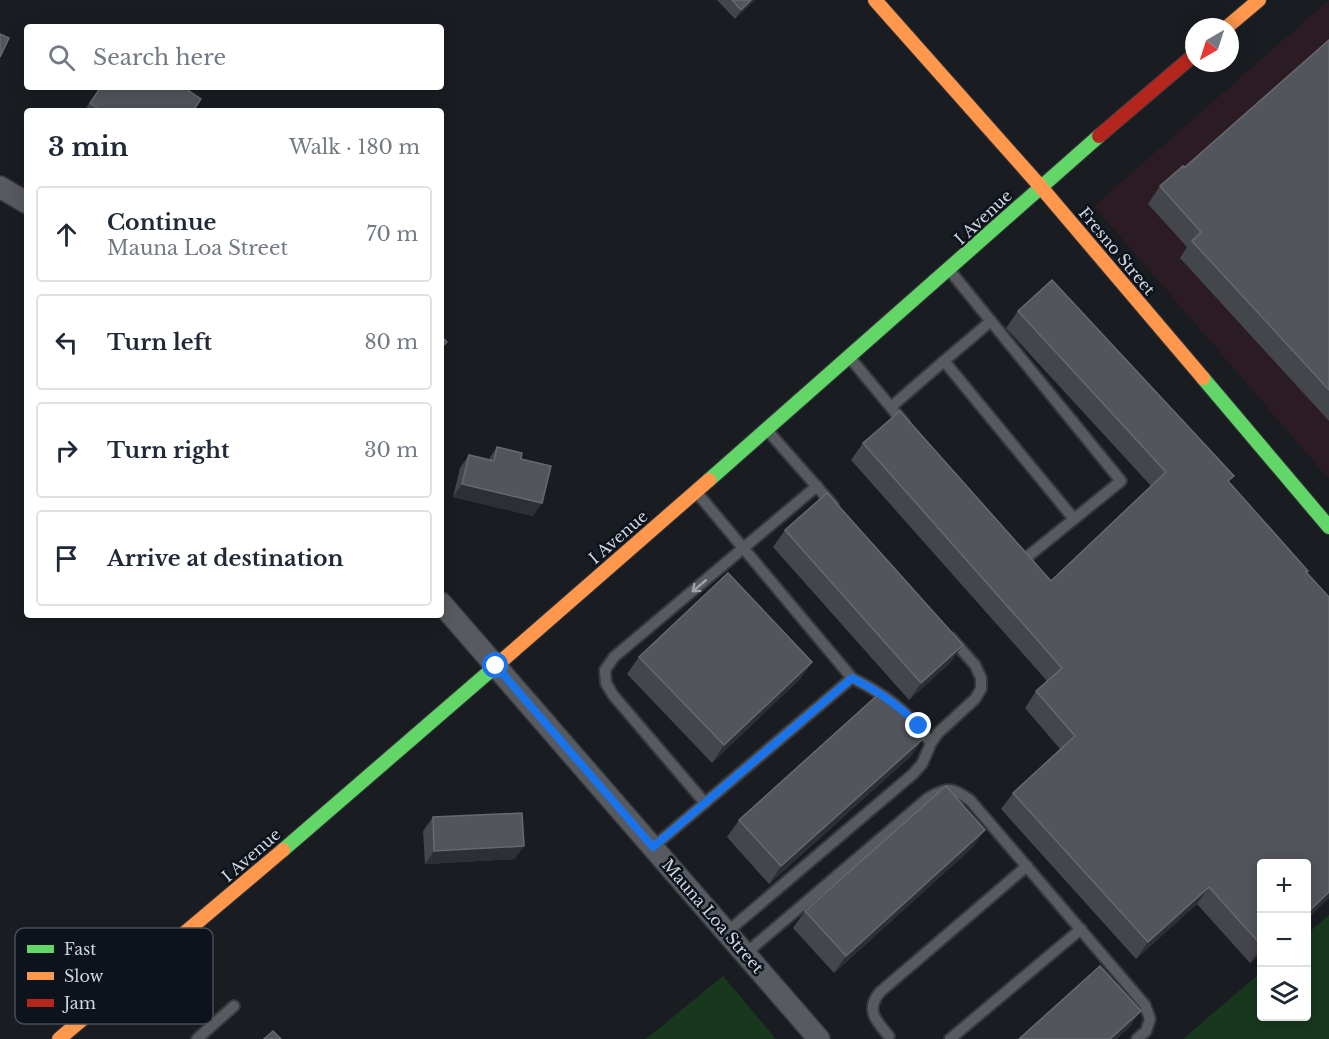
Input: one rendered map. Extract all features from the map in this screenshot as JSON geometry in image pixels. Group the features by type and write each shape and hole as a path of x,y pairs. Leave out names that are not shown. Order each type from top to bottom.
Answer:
{"main road":[{"name":"Fresno Street","path":"875,0 1040,186 1329,527"},
{"path":"1238,18 1259,0"},
{"name":"I Avenue","path":"191,928 496,666 949,270 1040,186 1185,63"},
{"name":"I Avenue","path":"68,1036 82,1024"}],"street":[{"path":"0,188 24,201"},
{"name":"Mauna Loa Street","path":"444,606 819,1039"}],"lane":[{"path":"949,270 1121,481 1021,562 1013,553"},
{"path":"891,407 991,321"},
{"path":"849,357 914,435"},
{"path":"944,361 1074,519"},
{"path":"767,429 840,513"},
{"path":"705,803 613,695 606,683 605,670 614,657 817,486"},
{"path":"695,492 852,678 880,692 903,710 931,743"},
{"path":"727,932 913,774 922,764 938,733 975,699 981,689 981,678 975,665 943,629"},
{"path":"653,847 852,678"},
{"path":"745,954 928,798 943,789 957,791 970,800 1145,1005 1150,1019 1146,1031 1137,1039"},
{"path":"889,1038 872,1010 874,999 1027,866"},
{"path":"950,1039 1081,929"},
{"path":"197,1039 234,1006"}],"shaded area":[{"path":"1329,0 1329,479 1094,206"}],"green space":[{"path":"1329,915 1329,1039 1183,1039 1257,975 1257,1021 1311,1021 1311,931"},
{"path":"723,976 776,1039 646,1039"}],"building":[{"path":"732,0 751,0 741,10"},
{"path":"0,34 9,38 0,57"},
{"path":"1329,40 1329,390 1192,241 1201,232 1160,186 1183,166 1185,167"},
{"path":"99,90 188,90 201,99 195,108 98,108 90,103"},
{"path":"1052,280 1234,476 1228,481 1329,597 1329,892 1311,909 1311,859 1257,859 1257,940 1209,887 1148,942 1013,793 1075,736 1036,691 1062,668 863,443 900,411 1051,581 1166,472 1018,311"},
{"path":"497,447 522,453 521,459 551,466 542,503 462,484 469,455 494,461"},
{"path":"827,493 963,645 921,683 785,530"},
{"path":"728,573 812,662 724,745 639,657"},
{"path":"882,691 924,738 781,866 739,820"},
{"path":"946,786 985,830 846,956 805,911"},
{"path":"522,813 524,846 434,851 433,817"},
{"path":"1100,966 1141,1011 1110,1039 1019,1039"},
{"path":"273,1031 281,1039 264,1039"}],"traffic: fast":[{"path":"709,480 1099,136"},
{"path":"1203,378 1329,527"},
{"path":"283,850 497,665"}],"traffic: slow":[{"path":"875,0 1040,186 1203,378"},
{"path":"1238,18 1259,0"},
{"path":"497,665 709,480"},
{"path":"191,928 283,850"},
{"path":"59,1039 77,1024"}],"traffic: jam":[{"path":"1099,136 1185,63"}],"route":[{"path":"496,666 653,847 852,678 880,692 919,726"}]}
